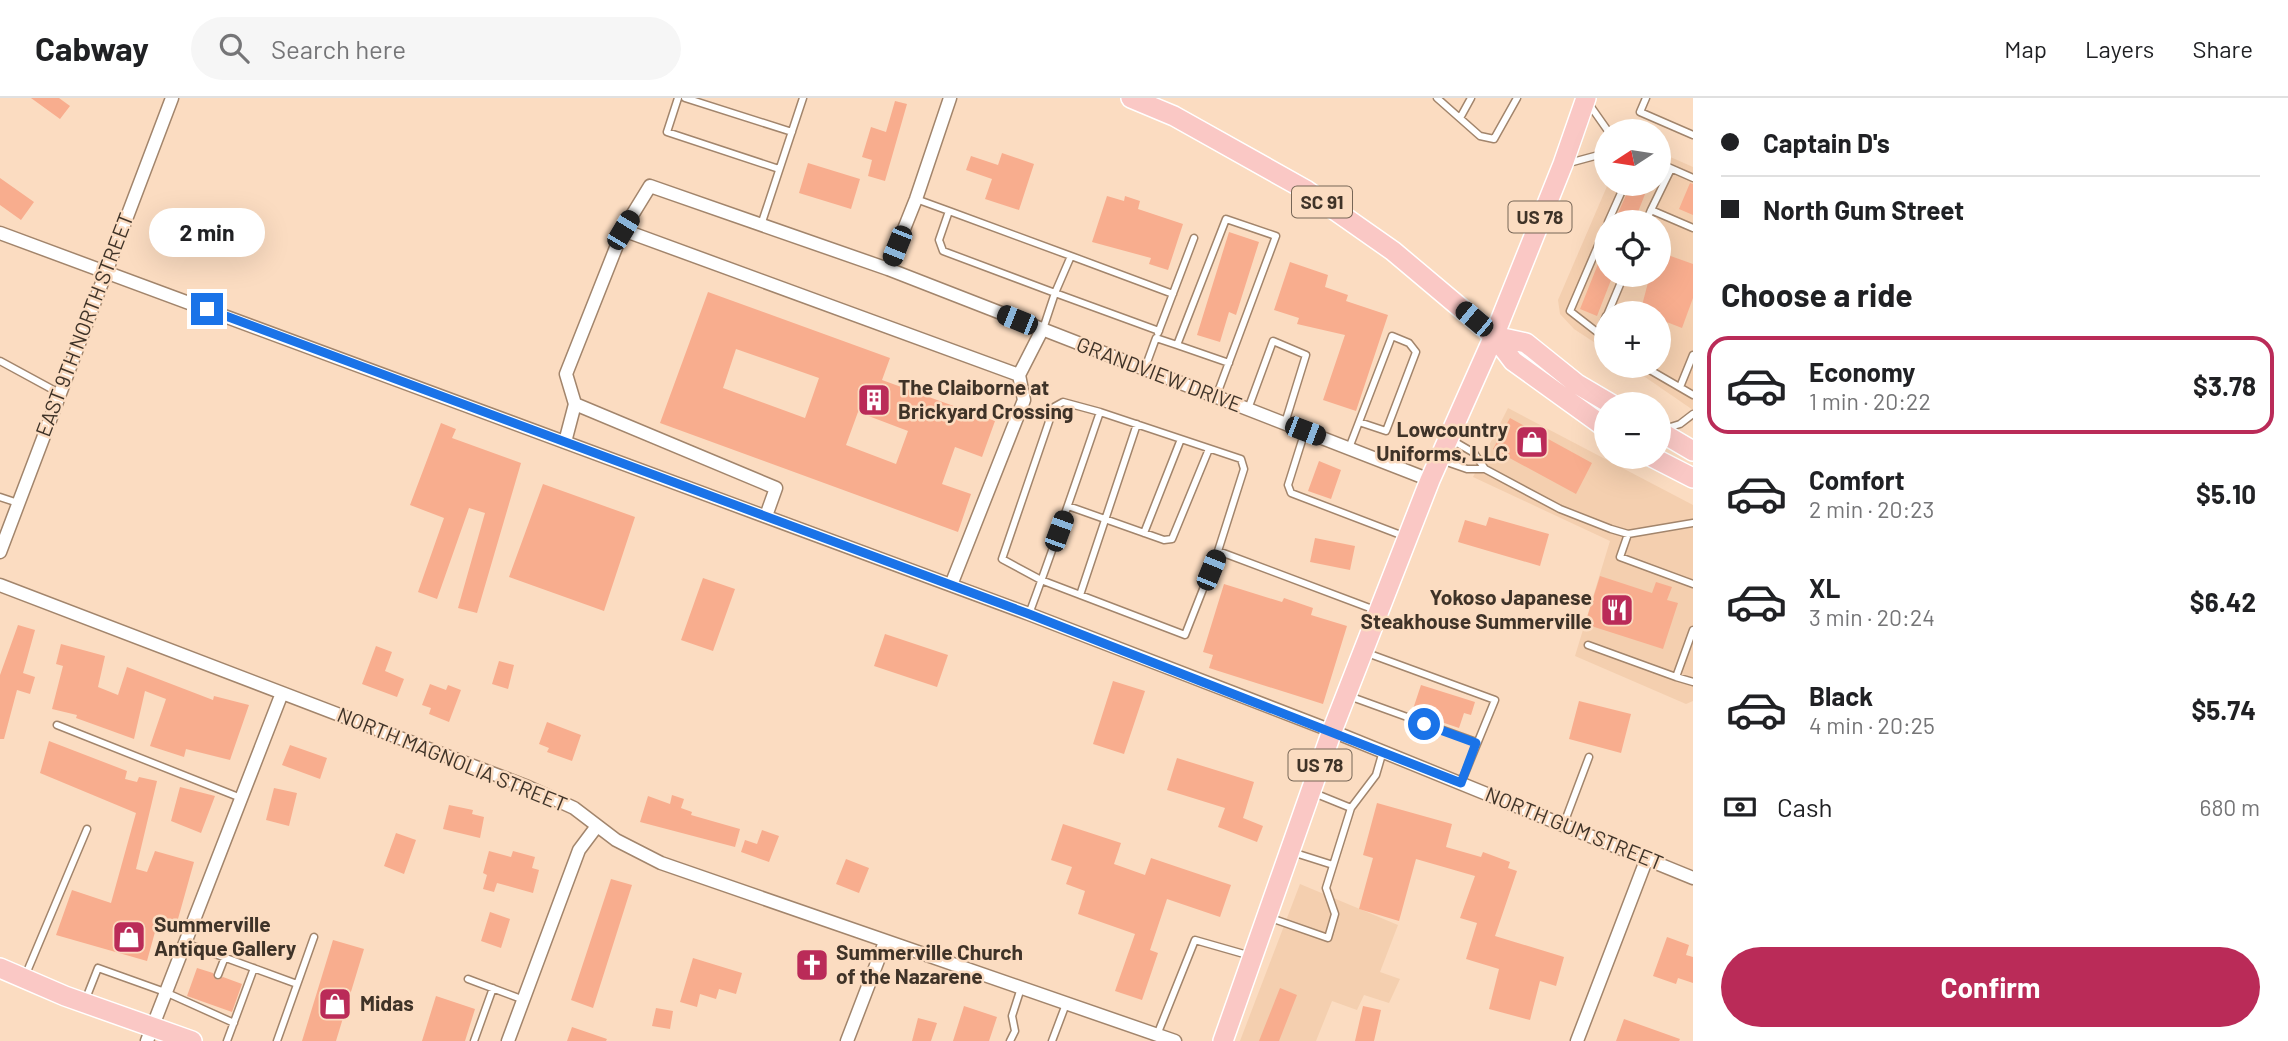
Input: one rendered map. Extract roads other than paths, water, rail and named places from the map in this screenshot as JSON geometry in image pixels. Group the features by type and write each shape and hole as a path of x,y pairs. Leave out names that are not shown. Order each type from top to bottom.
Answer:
{"main road":[{"name":"SC 91","path":"1131,98 1174,116 1306,190 1393,251 1494,336 1513,361 1594,419"},
{"name":"US 78","path":"1223,1041 1332,730 1365,652 1430,480 1494,336 1563,164 1585,99"},
{"name":"SC 91","path":"1494,336 1525,343 1594,394"},
{"path":"1671,437 1693,451"},
{"path":"1671,467 1693,478"},
{"path":"0,968 85,1003 149,1034 192,1041"}],"street":[{"name":"EAST 9TH NORTH STREET","path":"0,552 172,98"},
{"path":"888,269 916,200 950,98"},
{"name":"GRANDVIEW DRIVE","path":"623,230 650,186 888,269 1430,480"},
{"path":"565,442 575,404 566,374 623,230 1019,375"},
{"name":"NORTH GUM STREET","path":"0,233 1029,614 1332,730 1693,878"},
{"path":"951,585 1024,400 1019,375 1042,330"},
{"path":"575,404 776,488 766,516"},
{"name":"NORTH MAGNOLIA STREET","path":"0,584 528,787 574,808 616,840 661,863 1175,1041"},
{"path":"149,1034 282,693"},
{"path":"508,1041 579,850 597,826"},
{"path":"1577,1041 1647,858"},
{"path":"847,1041 885,942"}],"lane":[{"path":"678,98 667,132 779,169"},
{"path":"685,98 792,132"},
{"path":"761,225 803,98"},
{"path":"1437,98 1480,136 1494,139 1517,98"},
{"path":"1460,118 1471,98"},
{"path":"1646,98 1640,112 1693,135"},
{"path":"1585,99 1599,119"},
{"path":"1563,164 1594,158"},
{"path":"1671,169 1693,178"},
{"path":"1651,210 1656,196"},
{"path":"916,200 1173,294"},
{"path":"949,211 939,240 943,251 1055,293 1177,345 1229,363"},
{"path":"1177,345 1226,219 1276,236 1216,397"},
{"path":"1671,219 1693,228"},
{"path":"1145,369 1194,238"},
{"path":"1594,255 1570,312 1594,329"},
{"path":"1042,330 1071,256"},
{"path":"1349,448 1392,336 1409,343 1416,352 1386,431 1359,422"},
{"path":"1248,409 1273,341 1306,355 1285,423"},
{"path":"1680,387 1693,355"},
{"path":"0,361 59,393"},
{"path":"1664,378 1693,395"},
{"path":"1056,403 1100,412 1241,459 1244,464 1218,551 1185,635 1041,580 1002,559 1006,540 1056,403"},
{"path":"1029,614 1100,412"},
{"path":"1671,427 1680,424 1693,414"},
{"path":"1080,595 1137,424"},
{"path":"1305,431 1288,485 1291,493 1408,538"},
{"path":"1449,438 1474,453 1485,469 1560,509 1628,534 1693,523"},
{"path":"1144,533 1181,439"},
{"path":"1068,506 1164,540 1174,537 1209,449"},
{"path":"1439,460 1467,469 1485,469"},
{"path":"0,497 18,503"},
{"path":"1628,534 1620,557 1693,583"},
{"path":"1218,551 1380,612"},
{"path":"1676,677 1693,630"},
{"path":"1588,645 1693,682"},
{"path":"1365,652 1494,701 1461,783"},
{"path":"1347,696 1476,743"},
{"path":"57,725 241,798"},
{"path":"1266,917 1328,938 1335,914 1326,888 1351,808 1376,775 1383,751"},
{"path":"1563,826 1590,757"},
{"path":"1311,791 1351,808"},
{"path":"24,979 87,830"},
{"path":"1290,851 1333,865"},
{"path":"277,1041 314,937"},
{"path":"1157,1035 1195,940 1253,956"},
{"path":"185,943 297,984"},
{"path":"218,975 225,957"},
{"path":"85,1003 98,968 205,1006 234,1023"},
{"path":"227,1041 254,968"},
{"path":"468,979 524,1000"},
{"path":"474,1041 494,988"},
{"path":"1010,1041 1015,1031 1012,1016 1021,988"},
{"path":"1052,1041 1066,1004"}],"place":[{"name":"The Claiborne at Brickyard Crossing","path":"874,400"},
{"name":"Lowcountry Uniforms, LLC","path":"1532,442"},
{"name":"Yokoso Japanese Steakhouse Summerville","path":"1617,610"},
{"name":"Summerville Antique Gallery","path":"129,937"},
{"name":"Summerville Church of the Nazarene","path":"812,965"},
{"name":"Midas","path":"335,1004"}]}
